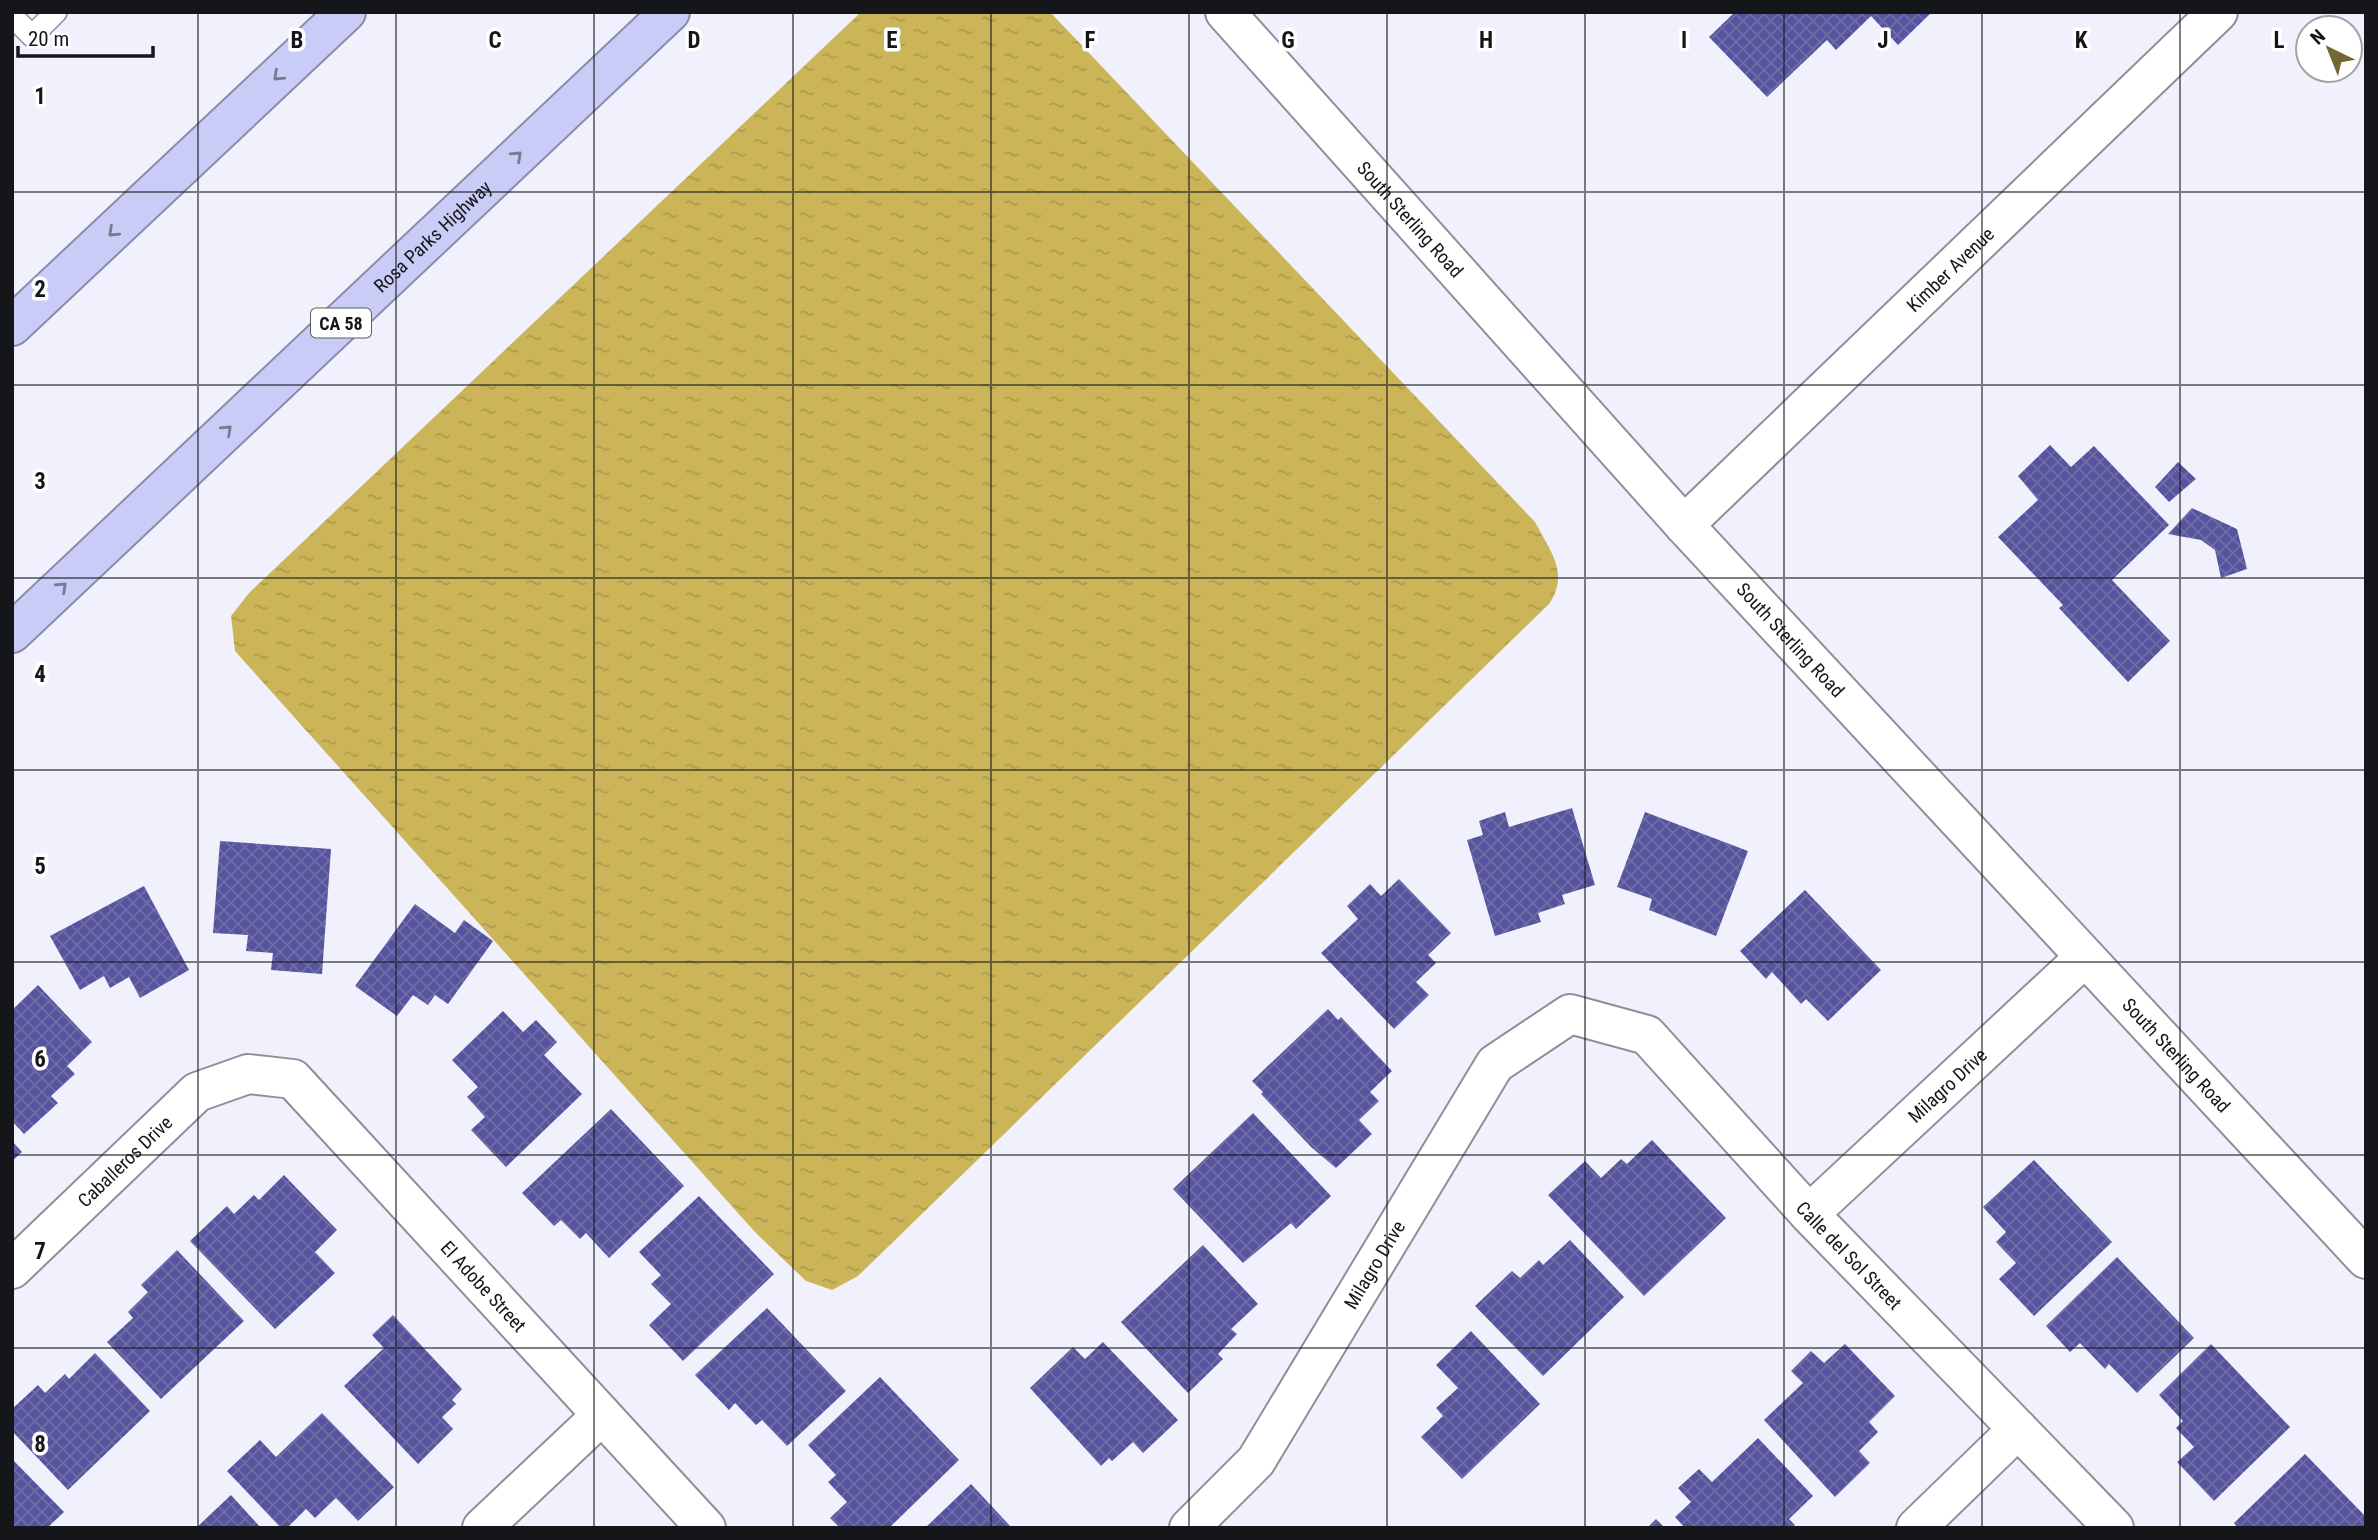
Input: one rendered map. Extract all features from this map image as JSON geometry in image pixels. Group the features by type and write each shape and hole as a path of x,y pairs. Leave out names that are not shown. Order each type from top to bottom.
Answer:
{"highway":[{"path":"12,326 346,12"},
{"name":"Rosa Parks Highway","path":"12,634 670,12"}],"street":[{"name":"South Sterling Road","path":"1225,12 1684,525 2366,1259"},
{"name":"Kimber Avenue","path":"1684,525 2218,12"},
{"name":"Milagro Drive","path":"1809,1214 2084,958"},
{"name":"Milagro Drive","path":"1189,1528 1255,1461 1495,1063 1570,1014"},
{"name":"Calle del Sol Street","path":"1570,1014 1647,1035 1809,1214 2114,1528"},
{"name":"Caballeros Drive","path":"12,1269 197,1092 248,1074"},
{"name":"El Adobe Street","path":"248,1074 293,1079 706,1528"},
{"path":"482,1528 602,1415"},
{"path":"1916,1528 2018,1429"}],"lane":[{"path":"12,16 32,36 56,12"}],"water":[{"path":"861,12 1050,12 1535,522 1552,553 1558,582 1549,604 858,1276 832,1290 806,1281 755,1232 235,651 231,616 249,593"}],"building":[{"path":"1735,12 1932,12 1898,45 1871,16 1836,50 1827,40 1767,97 1709,37"},
{"path":"2050,445 2071,467 2094,446 2169,525 2112,580 2170,641 2128,682 2059,608 2063,605 1998,537 2038,500 2018,476"},
{"path":"2178,462 2196,479 2169,502 2155,487"},
{"path":"2192,508 2237,529 2247,569 2221,578 2215,550 2201,540 2168,534"},
{"path":"1572,808 1595,885 1562,895 1565,904 1538,913 1541,922 1495,936 1467,840 1483,835 1479,821 1505,812 1509,827"},
{"path":"1645,812 1748,851 1716,936 1649,910 1652,899 1617,887"},
{"path":"220,841 331,849 322,974 271,970 273,953 246,951 248,935 213,933"},
{"path":"1399,879 1451,933 1428,955 1436,963 1416,982 1429,995 1394,1029 1321,953 1358,919 1347,906 1370,884 1381,896"},
{"path":"144,886 189,970 140,998 129,977 110,988 104,976 80,990 50,936"},
{"path":"1805,890 1881,970 1828,1021 1806,999 1801,1004 1772,972 1766,979 1740,951"},
{"path":"415,904 455,933 464,920 493,941 448,1004 435,995 428,1005 413,995 397,1016 355,986"},
{"path":"38,985 92,1042 67,1066 75,1074 51,1096 58,1103 24,1134 12,1121 12,1010"},
{"path":"1328,1009 1338,1020 1341,1017 1392,1071 1370,1092 1379,1101 1359,1120 1372,1134 1336,1168 1311,1147 1252,1081"},
{"path":"503,1011 523,1032 536,1020 557,1042 544,1055 582,1094 506,1167 471,1130 485,1117 467,1097 478,1087 452,1060"},
{"path":"611,1109 684,1186 609,1258 586,1233 580,1239 561,1220 554,1226 522,1193"},
{"path":"1253,1113 1331,1196 1296,1229 1291,1223 1243,1263 1173,1189"},
{"path":"1652,1140 1726,1218 1644,1296 1548,1195 1585,1161 1601,1178 1621,1159 1627,1164"},
{"path":"12,1141 22,1152 12,1161"},
{"path":"2034,1160 2112,1242 2034,1316 1999,1279 2016,1263 1996,1242 2006,1232 1983,1207"},
{"path":"284,1175 337,1230 315,1252 335,1273 275,1329 190,1241 227,1206 234,1214 254,1195 259,1200"},
{"path":"699,1196 774,1274 683,1361 649,1325 671,1304 651,1284 661,1275 639,1252"},
{"path":"1570,1240 1624,1297 1543,1376 1475,1306 1512,1271 1520,1278 1539,1260 1543,1265"},
{"path":"1203,1245 1258,1304 1231,1329 1237,1334 1218,1354 1223,1359 1188,1393 1121,1322"},
{"path":"177,1250 244,1321 161,1399 107,1342 133,1318 128,1312 148,1292 141,1285"},
{"path":"2117,1257 2194,1338 2137,1393 2109,1364 2105,1369 2080,1343 2070,1352 2046,1326"},
{"path":"767,1308 846,1391 787,1446 762,1420 756,1425 735,1403 729,1410 695,1375"},
{"path":"393,1315 462,1389 452,1400 456,1404 442,1417 453,1429 418,1464 344,1386 384,1348 372,1335"},
{"path":"1471,1331 1540,1404 1462,1479 1421,1437 1443,1416 1436,1408 1458,1388 1436,1365"},
{"path":"1103,1342 1178,1420 1143,1453 1133,1442 1112,1461 1109,1458 1101,1466 1030,1388 1073,1347 1085,1359"},
{"path":"1845,1344 1895,1396 1869,1422 1878,1432 1859,1451 1870,1463 1835,1497 1764,1420 1803,1383 1791,1371 1811,1351 1824,1363"},
{"path":"2211,1344 2290,1427 2214,1501 2177,1462 2194,1447 2176,1428 2183,1421 2159,1395"},
{"path":"95,1353 150,1411 68,1490 12,1431 12,1409 38,1385 45,1393 65,1374 69,1379"},
{"path":"880,1377 959,1460 889,1528 840,1528 830,1518 847,1502 828,1482 836,1475 808,1445"},
{"path":"322,1413 394,1487 358,1521 336,1498 315,1518 306,1509 287,1528 281,1528 227,1471 260,1440 276,1457"},
{"path":"1758,1438 1813,1496 1789,1519 1795,1525 1792,1528 1685,1528 1675,1517 1691,1502 1678,1488 1699,1469 1712,1482"},
{"path":"2305,1454 2366,1517 2366,1528 2238,1528 2234,1523"},
{"path":"12,1459 64,1512 47,1528 12,1528"},
{"path":"971,1484 1012,1528 925,1528"},
{"path":"231,1495 261,1528 196,1528"},
{"path":"1656,1519 1665,1528 1647,1528"}]}
